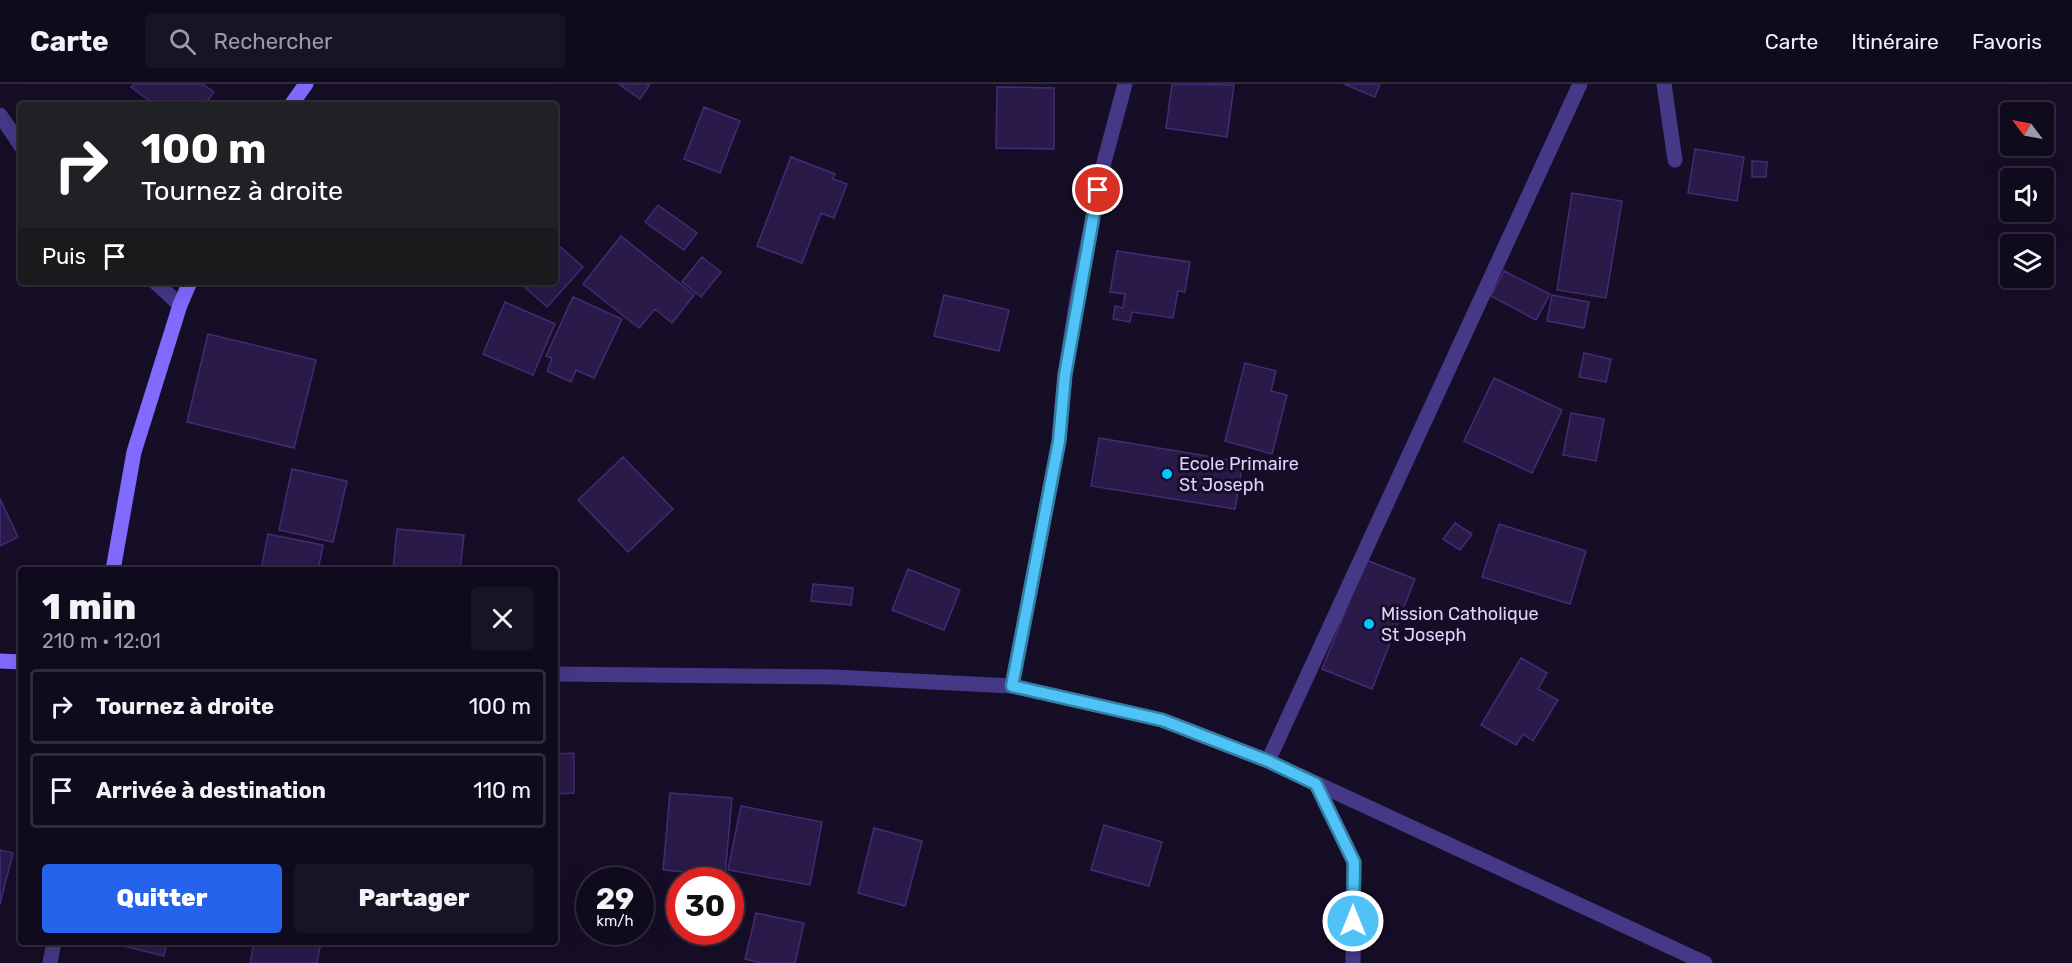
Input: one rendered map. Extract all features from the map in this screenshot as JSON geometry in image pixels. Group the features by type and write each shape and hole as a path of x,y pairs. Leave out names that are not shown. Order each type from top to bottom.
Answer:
{"main road":[{"path":"293,102 306,84"},
{"path":"114,567 134,452 180,305 189,285"},
{"path":"0,661 18,662"}],"street":[{"path":"1012,686 1059,441 1065,375 1078,293 1102,170 1125,84"},
{"path":"1268,761 1580,84"},
{"path":"1664,84 1675,160"},
{"path":"0,115 18,142"},
{"path":"158,285 180,305"},
{"path":"558,674 836,677 1012,686 1162,720 1268,761 1705,963"},
{"path":"1316,784 1354,862 1353,963"},
{"path":"50,963 53,945"}],"building":[{"path":"134,84 202,84 214,92 206,102 151,102 131,87"},
{"path":"619,84 650,84 640,99"},
{"path":"1172,84 1234,85 1227,137 1166,128"},
{"path":"1344,84 1380,84 1375,97"},
{"path":"997,87 1054,88 1054,149 996,148"},
{"path":"704,107 740,121 720,173 684,159"},
{"path":"1695,149 1744,157 1737,201 1688,193"},
{"path":"791,157 835,174 833,179 847,184 834,218 821,213 802,263 757,246"},
{"path":"1752,161 1767,162 1766,177 1752,177"},
{"path":"1572,193 1622,201 1606,298 1557,290"},
{"path":"658,205 697,233 684,250 645,222"},
{"path":"621,236 694,295 672,323 655,309 639,328 583,284"},
{"path":"558,245 583,267 547,307 522,285 558,285"},
{"path":"1117,251 1190,262 1185,292 1178,291 1173,318 1132,312 1130,322 1113,319 1115,306 1123,308 1125,294 1110,292"},
{"path":"702,257 721,272 701,297 682,282"},
{"path":"1504,271 1550,294 1536,320 1491,296"},
{"path":"944,295 1009,310 999,351 934,336"},
{"path":"1552,295 1589,302 1584,328 1547,321"},
{"path":"573,297 622,319 594,378 576,370 571,382 547,371 552,358 546,356"},
{"path":"505,302 555,324 533,375 483,354"},
{"path":"208,334 316,360 294,448 187,422"},
{"path":"1584,353 1611,359 1606,382 1579,377"},
{"path":"1245,363 1276,371 1271,391 1287,395 1272,454 1225,441"},
{"path":"1494,378 1562,410 1532,473 1464,441"},
{"path":"1571,413 1604,419 1596,461 1563,455"},
{"name":"Ecole Primaire St Joseph","path":"1099,438 1243,462 1235,509 1091,486"},
{"path":"623,457 673,509 628,552 578,500"},
{"path":"292,469 347,481 333,542 279,530"},
{"path":"0,499 18,537 0,546"},
{"path":"1455,523 1472,534 1460,550 1443,539"},
{"path":"1499,524 1586,551 1570,604 1482,577"},
{"path":"397,529 464,535 460,567 393,567"},
{"path":"268,534 323,545 319,567 262,567"},
{"name":"Mission Catholique St Joseph","path":"1366,560 1415,579 1372,689 1322,669"},
{"path":"908,569 960,590 944,630 892,610"},
{"path":"813,584 853,588 851,605 811,601"},
{"path":"1521,658 1547,673 1538,689 1558,700 1533,741 1523,734 1516,745 1481,725"},
{"path":"574,753 574,793 558,794 558,754"},
{"path":"670,793 732,798 726,867 666,867 666,870 663,870"},
{"path":"741,806 822,822 810,885 744,873 744,867 729,867"},
{"path":"1104,825 1162,842 1149,886 1091,870"},
{"path":"874,828 922,841 905,906 858,893"},
{"path":"0,850 13,853 0,904"},
{"path":"756,913 804,923 795,963 761,963 745,959"},
{"path":"120,945 166,945 164,956"},
{"path":"253,945 320,945 317,963 250,963"}],"place":[{"name":"Ecole Primaire St Joseph","path":"1167,474"},
{"name":"Mission Catholique St Joseph","path":"1369,624"}],"route":[{"path":"1098,190 1065,375 1059,441 1012,686 1162,720 1268,761 1316,784 1354,862 1353,921"}]}
